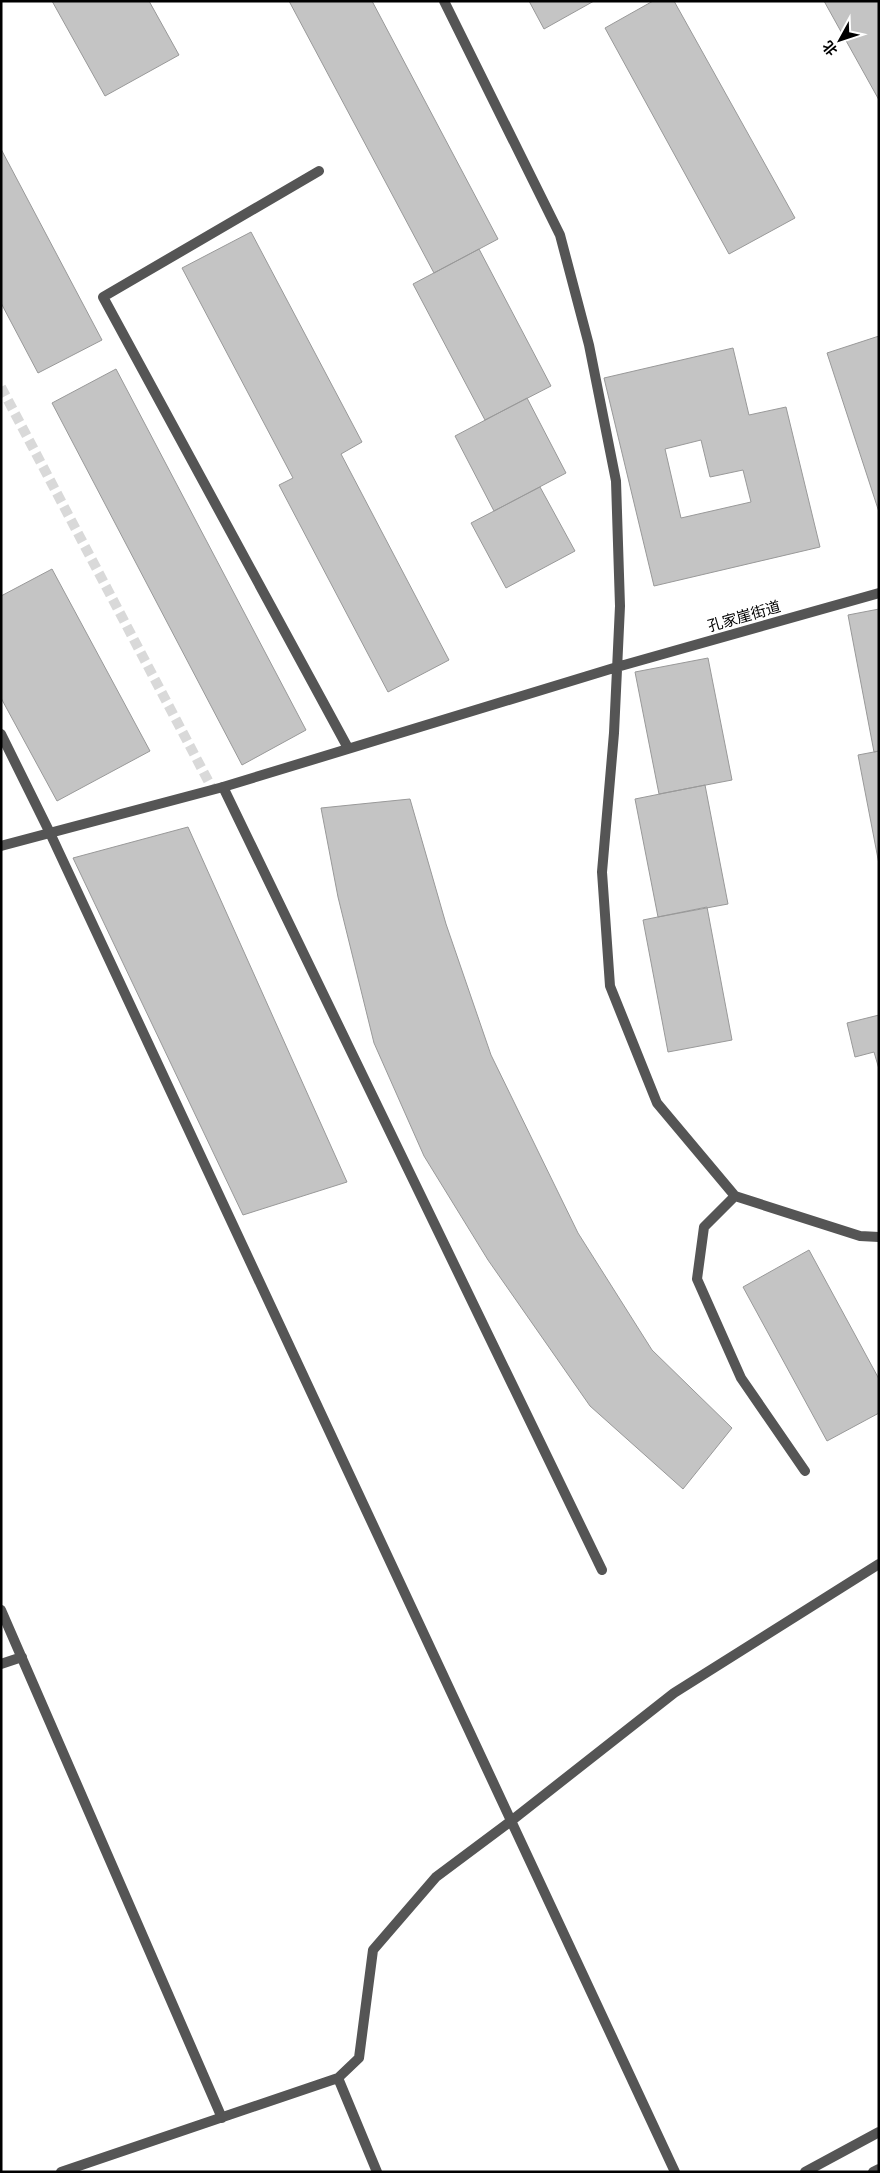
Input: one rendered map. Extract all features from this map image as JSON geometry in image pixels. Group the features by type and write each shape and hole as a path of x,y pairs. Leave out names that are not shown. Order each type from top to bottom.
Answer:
{"street":[{"path":"444,1 560,235 587,336 616,480 620,606 614,732 602,872 610,986 658,1102 735,1196 860,1236 879,1237"},
{"path":"319,171 103,297 348,748"},
{"name":"孔家崖街道","path":"1,846 223,787 617,667 879,593"},
{"path":"1,734 50,833 675,2172"},
{"path":"223,787 602,1570"},
{"path":"735,1196 704,1227 697,1279 742,1378 805,1471"},
{"path":"61,2172 338,2078 359,2058 373,1950 436,1877 511,1821 674,1693 879,1564"},
{"path":"1,1610 222,2118"},
{"path":"1,1664 22,1657"},
{"path":"338,2078 377,2172"},
{"path":"805,2172 879,2132"},
{"path":"873,2172 879,2169"}],"building":[{"path":"52,1 149,1 179,55 105,96"},
{"path":"289,1 372,1 498,239 434,273"},
{"path":"529,1 594,1 544,29"},
{"path":"653,1 674,1 795,218 729,254 605,28"},
{"path":"824,1 879,1 879,100"},
{"path":"1,149 102,340 38,373 1,303"},
{"path":"251,232 362,442 341,454 449,660 388,692 279,485 293,478 182,268"},
{"path":"479,249 551,386 485,420 413,284"},
{"path":"879,336 879,512 827,353"},
{"path":"733,348 749,415 786,407 820,547 654,586 604,378","holes":["701,440 710,477 743,470 751,502 681,518 665,449"]},
{"path":"116,369 306,730 242,765 52,403"},
{"path":"527,398 566,473 494,511 455,436"},
{"path":"540,487 575,551 506,588 471,523"},
{"path":"52,569 150,751 57,801 1,698 1,596"},
{"path":"879,609 879,751 874,752 848,615"},
{"path":"708,658 732,780 659,794 635,672"},
{"path":"879,751 879,864 858,755"},
{"path":"705,785 728,904 658,917 635,799"},
{"path":"410,799 446,924 491,1055 578,1233 652,1350 732,1428 683,1489 590,1406 488,1260 424,1156 374,1043 338,897 321,808"},
{"path":"188,827 347,1182 243,1215 73,858"},
{"path":"707,907 732,1040 668,1052 643,920"},
{"path":"879,1015 879,1069 874,1052 855,1057 847,1023"},
{"path":"809,1250 879,1379 879,1413 827,1441 743,1287"}],"tunnel":[{"path":"1,387 213,790"}]}
